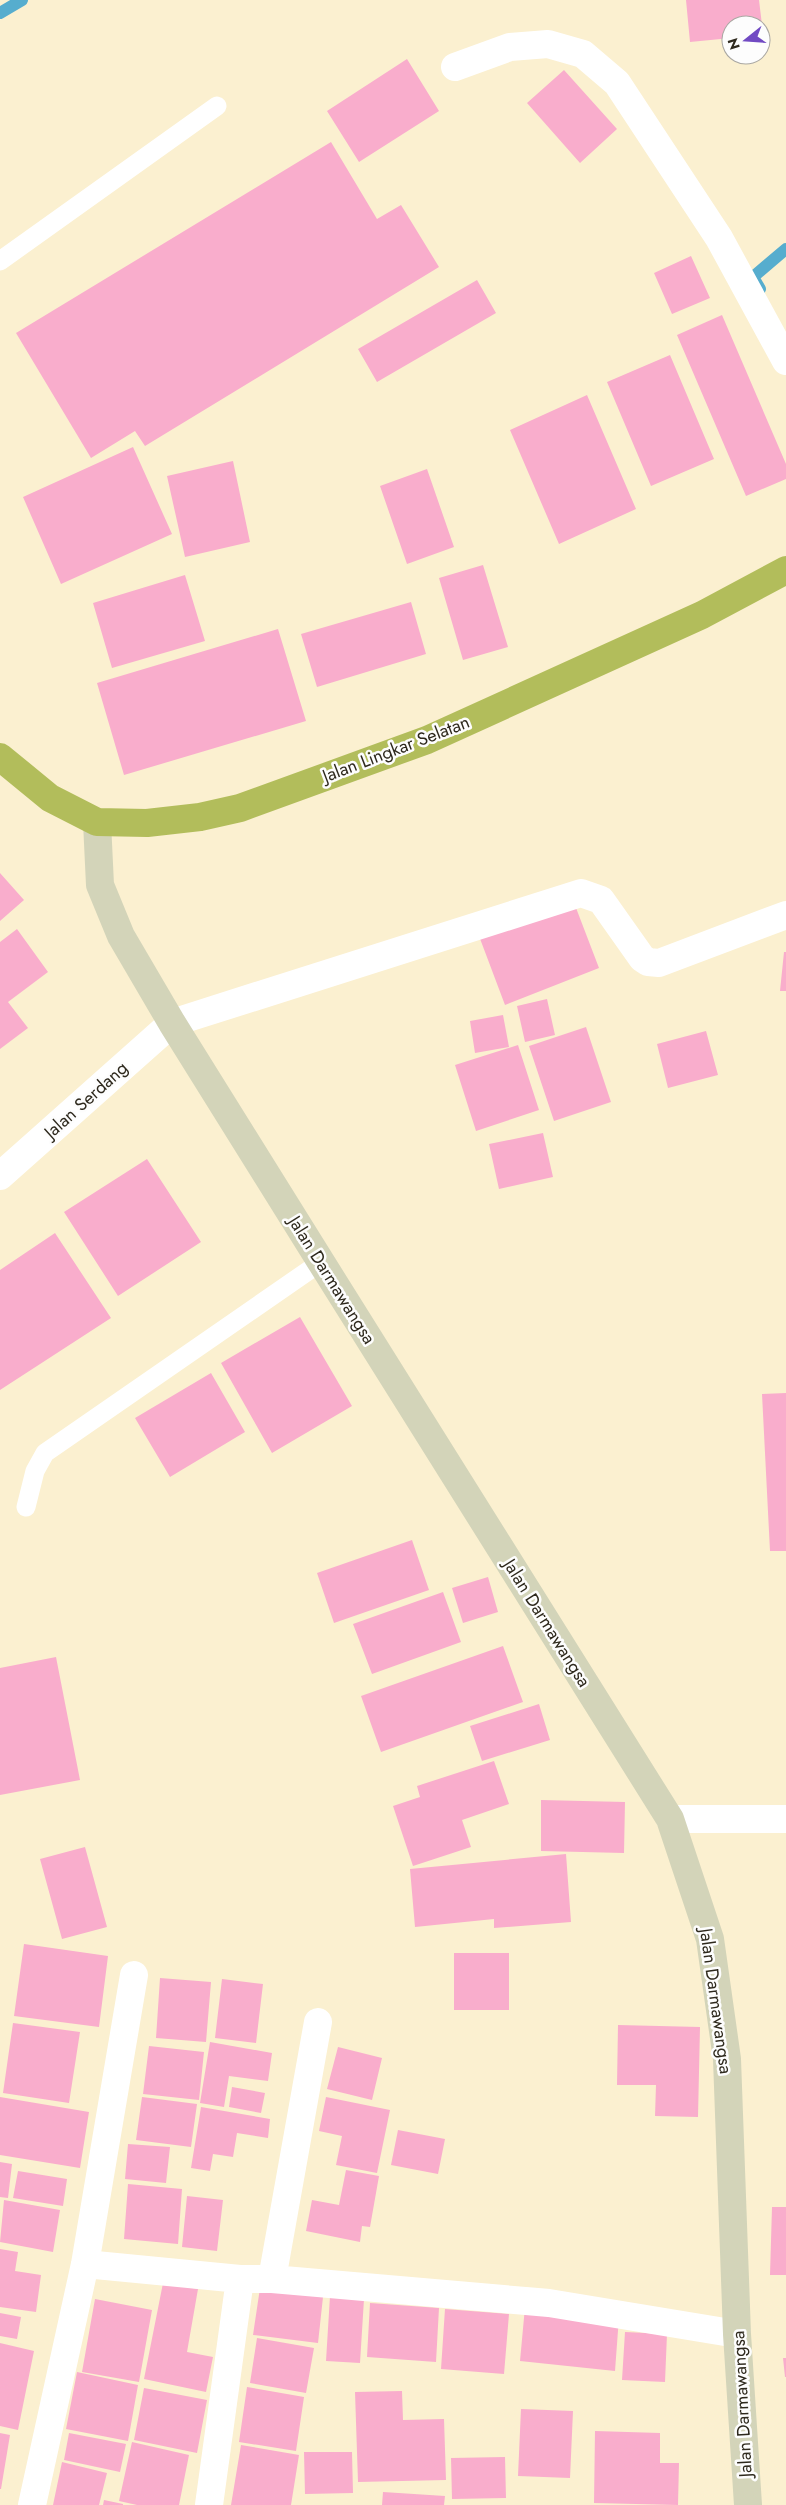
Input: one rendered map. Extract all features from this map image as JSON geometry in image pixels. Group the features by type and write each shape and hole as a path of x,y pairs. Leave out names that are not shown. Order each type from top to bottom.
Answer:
{"highway":[{"name":"Jalan Lingkar Selatan","path":"0,757 50,798 97,822 156,822 200,817 240,808 426,740 702,615 786,570"}],"main road":[{"name":"Jalan Darmawangsa","path":"97,822 100,885 121,936 172,1023 670,1819 710,1939 727,2059 737,2334 748,2505"}],"street":[{"path":"455,66 510,47 548,44 583,54 616,83 718,238 786,361"},
{"path":"172,1023 580,893 601,900 642,958 648,962 659,963 786,915"},
{"name":"Jalan Serdang","path":"0,1176 172,1023"},
{"path":"670,1819 786,1819"},
{"path":"32,2505 85,2264 134,1975"},
{"path":"272,2280 318,2022"},
{"path":"85,2264 240,2280 272,2280 549,2303 737,2334"},
{"path":"208,2505 240,2280"}],"lane":[{"path":"0,261 217,106"},
{"path":"26,1507 35,1472 45,1453 321,1262"}],"building":[{"path":"686,0 759,0 761,15 721,15 721,39 690,42"},
{"path":"407,59 439,111 359,162 327,111"},
{"path":"564,70 617,129 580,163 527,103"},
{"path":"331,142 377,219 401,205 439,267 145,446 135,431 91,458 16,333"},
{"path":"691,256 710,298 672,314 654,273"},
{"path":"477,280 496,313 377,382 358,349"},
{"path":"722,315 786,464 786,479 746,496 677,335"},
{"path":"670,355 714,459 651,486 607,382"},
{"path":"587,395 636,509 559,544 510,430"},
{"path":"133,447 172,534 61,584 23,497"},
{"path":"233,461 250,542 185,557 167,476"},
{"path":"427,469 454,547 407,564 380,486"},
{"path":"483,565 508,647 463,660 439,578"},
{"path":"185,575 205,641 112,668 93,603"},
{"path":"411,602 426,654 317,687 301,634"},
{"path":"278,629 306,721 124,775 97,683"},
{"path":"0,873 24,900 0,921"},
{"path":"573,900 599,968 505,1005 479,936"},
{"path":"17,929 48,972 8,1002 28,1028 0,1049 0,942"},
{"path":"784,952 786,952 786,991 780,991"},
{"path":"547,999 555,1035 525,1042 517,1006"},
{"path":"503,1015 509,1047 475,1053 470,1021"},
{"path":"586,1027 611,1102 554,1121 529,1046"},
{"path":"706,1031 718,1075 668,1088 657,1044"},
{"path":"518,1045 539,1110 476,1131 455,1065"},
{"path":"543,1133 553,1177 499,1189 489,1144"},
{"path":"147,1159 201,1242 118,1296 64,1212"},
{"path":"55,1233 111,1318 0,1390 0,1270"},
{"path":"300,1317 352,1406 272,1453 221,1363"},
{"path":"211,1373 245,1432 170,1477 135,1418"},
{"path":"786,1393 786,1551 770,1551 762,1394"},
{"path":"412,1540 429,1590 334,1623 317,1573"},
{"path":"488,1577 498,1612 463,1623 452,1588"},
{"path":"443,1592 461,1642 372,1674 353,1624"},
{"path":"503,1646 523,1702 381,1752 361,1696"},
{"path":"56,1657 80,1780 0,1795 0,1668"},
{"path":"539,1704 550,1740 482,1761 470,1726"},
{"path":"494,1761 509,1804 462,1820 471,1847 413,1866 393,1806 420,1797 417,1786"},
{"path":"541,1800 625,1802 624,1853 541,1851"},
{"path":"85,1847 107,1927 62,1939 40,1859"},
{"path":"566,1854 571,1922 494,1928 494,1919 415,1927 410,1869"},
{"path":"24,1944 108,1956 99,2027 14,2016"},
{"path":"454,1953 509,1953 509,2010 454,2010"},
{"path":"160,1978 211,1982 206,2042 156,2038"},
{"path":"222,1979 263,1984 256,2043 215,2038"},
{"path":"13,2023 80,2032 69,2103 3,2093"},
{"path":"618,2025 700,2027 698,2117 655,2116 656,2085 617,2085"},
{"path":"210,2042 272,2053 268,2081 229,2076 224,2107 200,2103"},
{"path":"149,2046 204,2052 199,2100 143,2094"},
{"path":"338,2047 382,2058 372,2100 327,2089"},
{"path":"232,2087 265,2093 261,2113 229,2107"},
{"path":"0,2097 89,2112 80,2168 0,2155"},
{"path":"142,2097 197,2104 191,2147 136,2140"},
{"path":"326,2097 390,2110 377,2173 336,2165 342,2136 319,2131"},
{"path":"201,2107 270,2119 268,2138 237,2133 233,2157 213,2154 210,2171 191,2168"},
{"path":"398,2130 445,2139 438,2174 391,2165"},
{"path":"128,2144 170,2147 166,2183 125,2179"},
{"path":"0,2162 12,2164 8,2198 0,2197"},
{"path":"346,2170 379,2176 370,2227 362,2226 360,2242 306,2231 312,2200 339,2205"},
{"path":"18,2171 67,2179 63,2206 13,2198"},
{"path":"128,2184 182,2189 178,2244 124,2239"},
{"path":"187,2196 223,2200 217,2251 182,2247"},
{"path":"4,2200 60,2210 53,2252 0,2242"},
{"path":"772,2207 786,2207 786,2275 770,2275"},
{"path":"0,2249 18,2252 15,2271 41,2275 36,2312 0,2307"},
{"path":"163,2283 198,2289 187,2352 213,2357 206,2392 144,2379"},
{"path":"260,2288 323,2297 318,2343 253,2335"},
{"path":"330,2296 364,2299 360,2363 326,2361"},
{"path":"95,2299 152,2310 139,2382 82,2372"},
{"path":"370,2303 439,2308 436,2362 367,2357"},
{"path":"525,2307 619,2317 615,2371 520,2361"},
{"path":"445,2309 509,2314 504,2374 441,2369"},
{"path":"0,2313 21,2317 17,2339 0,2336"},
{"path":"625,2332 667,2334 665,2382 622,2380"},
{"path":"257,2338 314,2348 306,2393 250,2383"},
{"path":"0,2343 34,2351 18,2430 0,2426"},
{"path":"783,2358 786,2358 786,2377 785,2377"},
{"path":"77,2372 138,2385 128,2441 66,2429"},
{"path":"247,2387 304,2397 296,2451 239,2442"},
{"path":"144,2388 207,2400 197,2453 134,2440"},
{"path":"402,2391 403,2420 444,2419 446,2480 358,2482 355,2392"},
{"path":"521,2409 573,2411 570,2478 518,2476"},
{"path":"595,2431 660,2433 660,2463 679,2463 678,2505 594,2503"},
{"path":"0,2433 10,2435 1,2489 0,2489"},
{"path":"69,2433 126,2444 120,2472 64,2460"},
{"path":"132,2442 189,2455 179,2505 137,2505 119,2501"},
{"path":"241,2445 299,2455 291,2505 231,2505"},
{"path":"304,2452 352,2452 353,2493 305,2494"},
{"path":"505,2457 506,2498 452,2499 451,2458"},
{"path":"62,2462 107,2473 99,2505 53,2505"},
{"path":"383,2492 445,2496 444,2505 382,2505"},
{"path":"104,2500 123,2504 123,2505 103,2505"}],"waterway":[{"path":"0,13 22,0"},
{"path":"760,289 753,277 786,249"}]}
